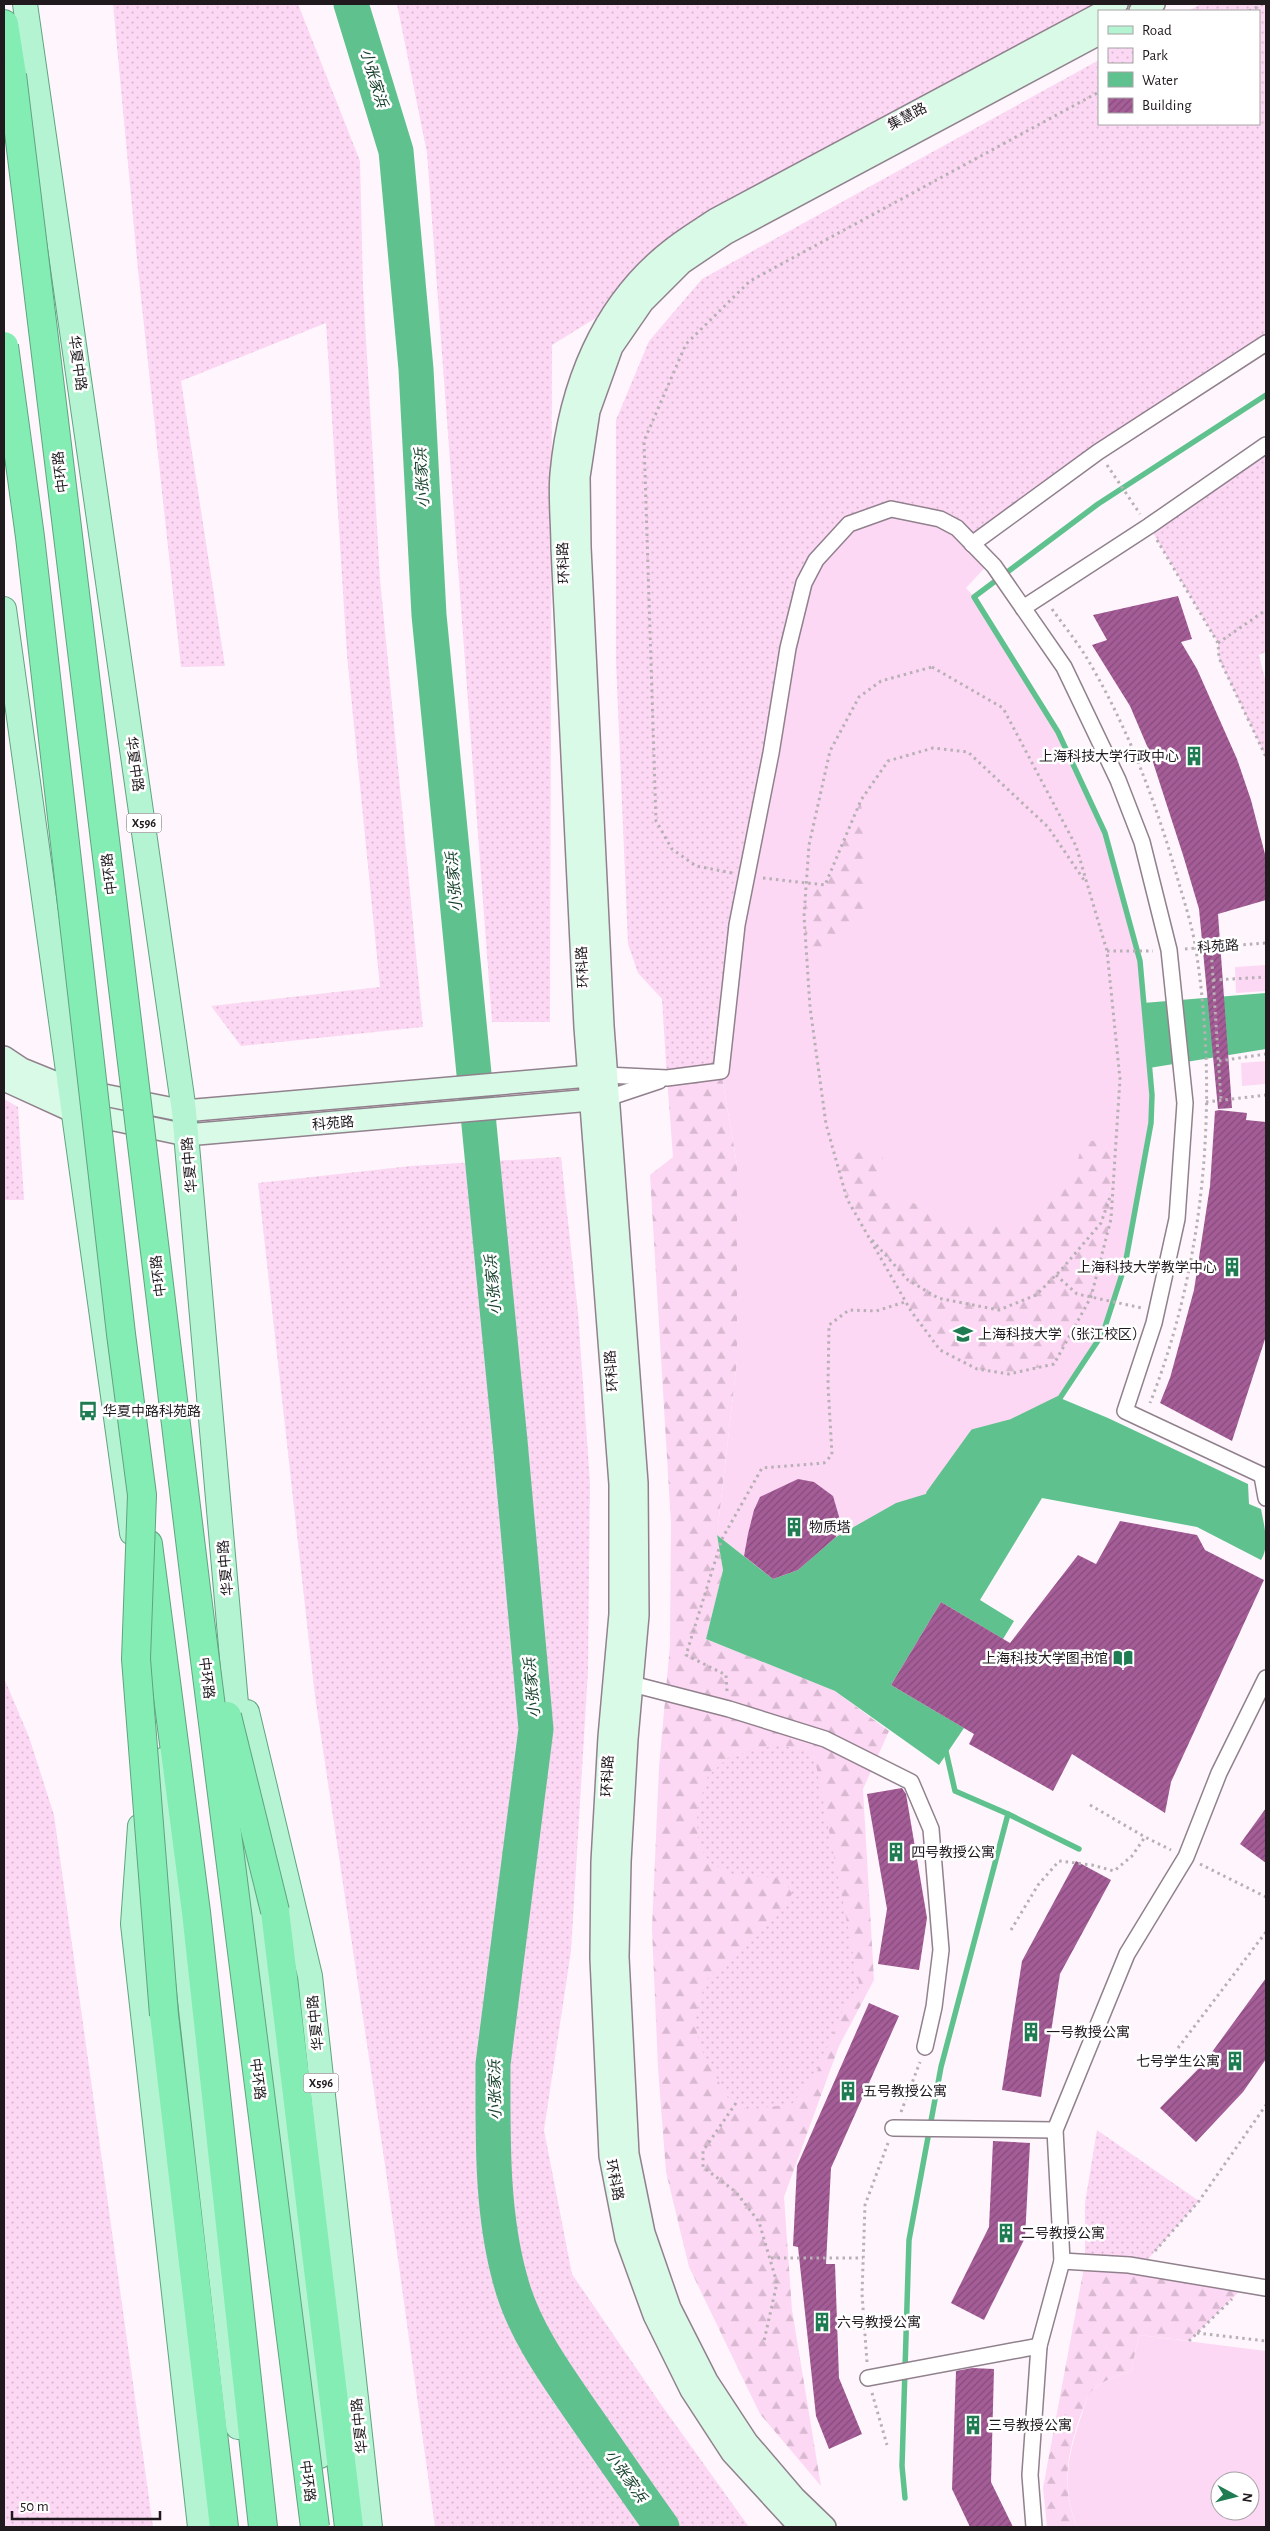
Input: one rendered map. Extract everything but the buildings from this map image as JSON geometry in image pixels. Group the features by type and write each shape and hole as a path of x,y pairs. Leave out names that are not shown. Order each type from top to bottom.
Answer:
{"highway":[{"name":"中环路","path":"4,24 13,84 196,1589 315,2527"},
{"path":"4,346 30,537 121,1334 196,1912 263,2527"},
{"path":"142,1495 136,1659 164,2015 224,2527"},
{"path":"196,1589 275,1911 349,2527"}],"main road":[{"name":"华夏中路","path":"25,4 39,86 184,1112 232,1646 257,1951 329,2527"},
{"path":"4,609 72,1111 153,1672 250,2527"},
{"name":"华夏中路","path":"232,1646 310,1976 370,2527"},
{"path":"153,1672 133,1924 200,2527"}],"street":[{"path":"1105,10 1117,4"},
{"path":"1142,10 1154,4"},
{"name":"集慧路","path":"720,226 1098,15"},
{"name":"集慧路","path":"720,226 1098,35"},
{"name":"环科路","path":"720,226 644,302 612,348 589,411 579,477 597,1075 638,1483 638,1615 620,1862 618,1957 628,2154 644,2233 670,2308 706,2381 747,2442 795,2498 826,2527"},
{"path":"972,544 1098,452 1266,343"},
{"path":"1024,608 1149,526 1266,445"},
{"path":"597,1075 667,1078 721,1071 737,925 788,648 804,583 816,560 850,524 891,509 940,519 957,528 994,566 1011,588 1064,667 1118,780 1142,842 1170,950 1183,1066 1185,1103 1177,1219 1155,1317 1126,1411 1264,1477 1266,1498"},
{"name":"科苑路","path":"4,1057 22,1069 70,1088 184,1112 597,1075"},
{"name":"科苑路","path":"4,1080 72,1111 186,1135 599,1099 667,1078"},
{"name":"环科路","path":"599,1099 620,1484 620,1614 609,1737 602,1862 601,1958 610,2156 626,2238 654,2315 687,2382 732,2453 800,2527"},
{"path":"1034,2527 1030,2475 1039,2346 1062,2261 1055,2130 1127,1954 1186,1857 1219,1773 1266,1678"},
{"path":"632,1684 729,1709 825,1739 911,1782 931,1829 942,1950 934,2007 925,2047"},
{"path":"893,2128 1055,2130"},
{"path":"1062,2261 1142,2266 1248,2283 1266,2288"},
{"path":"868,2378 1039,2346"}],"path":[{"path":"1251,10 1263,4"},
{"path":"1088,885 1048,827 968,752 933,748 888,761 861,800 825,885 806,884 696,866 672,849 656,821 644,440 686,344 750,281 1098,93"},
{"path":"1115,477 1130,499"},
{"path":"1149,526 1218,644 1220,658 1266,757"},
{"path":"1218,644 1266,610"},
{"path":"932,667 1003,708 1076,846 1107,951 1120,1079 1111,1219 1091,1297 1054,1364 1010,1374 977,1369 940,1350 905,1302 847,1199 826,1124 810,1007 804,916 806,884 809,845 830,751 859,697 882,681 932,667"},
{"name":"科苑路","path":"1170,950 1266,943"},
{"path":"1211,947 1221,1100"},
{"path":"1107,951 1120,953 1146,952"},
{"path":"1213,980 1266,977"},
{"path":"1201,992 1206,1065"},
{"path":"1219,1060 1266,1054"},
{"path":"1185,1103 1266,1095"},
{"path":"867,1234 908,1280 938,1298 999,1310 1036,1295 1086,1243 1101,1224 1113,1188"},
{"path":"1056,1275 1077,1294 1126,1304"},
{"path":"729,1709 726,1675 686,1655 722,1538 762,1468 824,1463 832,1455 828,1385 829,1325 849,1310 876,1311 905,1302"},
{"path":"1012,1930 1038,1885 1059,1861 1092,1865 1114,1871 1132,1856 1145,1837"},
{"path":"1178,2048 1266,1932"},
{"path":"887,2445 868,2378 862,2294 865,2204 925,2047"},
{"path":"736,2103 703,2150 703,2167 736,2192 759,2222 777,2283 764,2341"},
{"path":"1142,2266 1199,2200 1266,2105"},
{"path":"771,2258 863,2258"},
{"path":"1189,2341 1248,2283"},
{"path":"1197,2333 1266,2341"}],"green space":[{"path":"113,4 298,4 360,161 363,288 380,579 423,1027 241,1046 211,1006 380,987 347,655 326,323 181,381 225,666 181,667 138,270"},
{"path":"397,4 1117,4 1106,10 1098,10 1098,14 1029,51 552,345 550,1022 492,1022 427,153"},
{"path":"1201,4 1266,4 1266,343 972,544 946,523 945,511 891,509 849,524 816,560 788,648 721,1071 667,1078 662,999 638,973 628,944 616,662 616,420 649,341 702,279 1098,61 1098,125 1260,125 1260,10 1190,10"},
{"path":"1266,445 1266,652 1259,655 1266,683 1266,757 1219,659 1218,643 1149,526"},
{"path":"891,509 946,523 990,562 966,588 974,597 1058,732 1103,828 1140,961 1152,1095 1151,1124 1128,1247 1103,1333 1060,1398 1011,1422 973,1432 929,1493 836,1537 798,1570 773,1579 717,1535 737,1361 737,1164 721,1071 737,925 804,583 849,524"},
{"path":"861,800 869,910 807,959 804,916 806,884 825,885"},
{"path":"1266,965 1266,991 1236,993 1235,967"},
{"path":"1266,1061 1266,1084 1242,1086 1241,1063"},
{"path":"721,1071 737,1164 737,1361 717,1535 723,1570 706,1639 835,1691 889,1731 863,1789 874,1980 839,2046 784,2197 792,2310 821,2486 760,2414 689,2267 666,2172 658,2068 652,1929 659,1767 670,1645 671,1524 650,1175 673,1157 667,1078"},
{"path":"4,1099 18,1107 24,1200 4,1200"},
{"path":"1116,1138 1111,1219 1091,1297 1054,1364 1009,1374 977,1369 940,1350 905,1302 908,1280 884,1254 858,1217 839,1169 859,1152 883,1155 878,1203 913,1203 944,1215 948,1232 969,1225 985,1232 991,1227 1018,1223 1074,1173 1083,1142"},
{"path":"561,1157 578,1313 590,1483 588,1671 571,1951 544,2130 572,2274 660,2403 749,2527 435,2527 385,2165 315,1696 258,1183 411,1166"},
{"path":"4,1678 29,1737 54,1815 153,2527 4,2527"},
{"path":"780,1744 814,1754 860,1989 846,2003 816,2074 792,2104 747,2110 727,2097 700,2047 694,2017 707,1979 781,1909 792,1894 783,1878 737,1876 711,1864 698,1844 697,1810 708,1776 729,1757"},
{"path":"1097,2130 1199,2201 1142,2266 1085,2262 1085,2203"},
{"path":"1085,2262 1248,2283 1189,2341 1139,2335 1131,2371 1104,2382 1090,2393 1076,2428 1069,2457 1069,2498 1077,2527 1047,2527 1043,2488"},
{"path":"1139,2335 1266,2351 1266,2527 1077,2527 1069,2498 1068,2484 1068,2470 1073,2442 1090,2393 1109,2379 1131,2371"}],"water":[{"path":"1266,993 1266,1049 1149,1068 1143,1003"},
{"path":"1060,1398 1108,1418 1248,1484 1249,1504 1261,1509 1265,1528 1266,1542 1261,1560 1197,1527 1042,1498 980,1600 1014,1621 1003,1639 941,1602 891,1685 964,1728 939,1765 835,1691 706,1639 723,1570 717,1535 773,1579 798,1570 836,1537 896,1503 929,1493 973,1432 1011,1422"}],"waterway":[{"name":"小张家浜","path":"351,4 396,151 416,369 429,615 510,1441 536,1729 493,2064 494,2173 499,2226 510,2279 523,2316 532,2334 564,2386 662,2527"},
{"path":"928,1499 929,1493 973,1432 1011,1422 1060,1398 1103,1333 1125,1265 1151,1123 1152,1095 1140,961 1105,833 1058,732 974,597 1098,504 1266,395"},
{"path":"905,2498 902,2466 909,2240 941,2067 1008,1814 955,1791 945,1747"},
{"path":"1008,1814 1079,1849"}],"place":[{"name":"上海科技大学行政中心","path":"1194,756"},
{"name":"上海科技大学教学中心","path":"1232,1267"},
{"name":"上海科技大学（张江校区）","path":"963,1334"},
{"name":"华夏中路科苑路","path":"88,1411"},
{"name":"物质塔","path":"794,1527"},
{"name":"上海科技大学图书馆","path":"1123,1658"},
{"name":"四号教授公寓","path":"896,1852"},
{"name":"一号教授公寓","path":"1031,2032"},
{"name":"七号学生公寓","path":"1235,2061"},
{"name":"五号教授公寓","path":"848,2091"},
{"name":"二号教授公寓","path":"1006,2233"},
{"name":"六号教授公寓","path":"822,2322"},
{"name":"三号教授公寓","path":"973,2425"}]}
